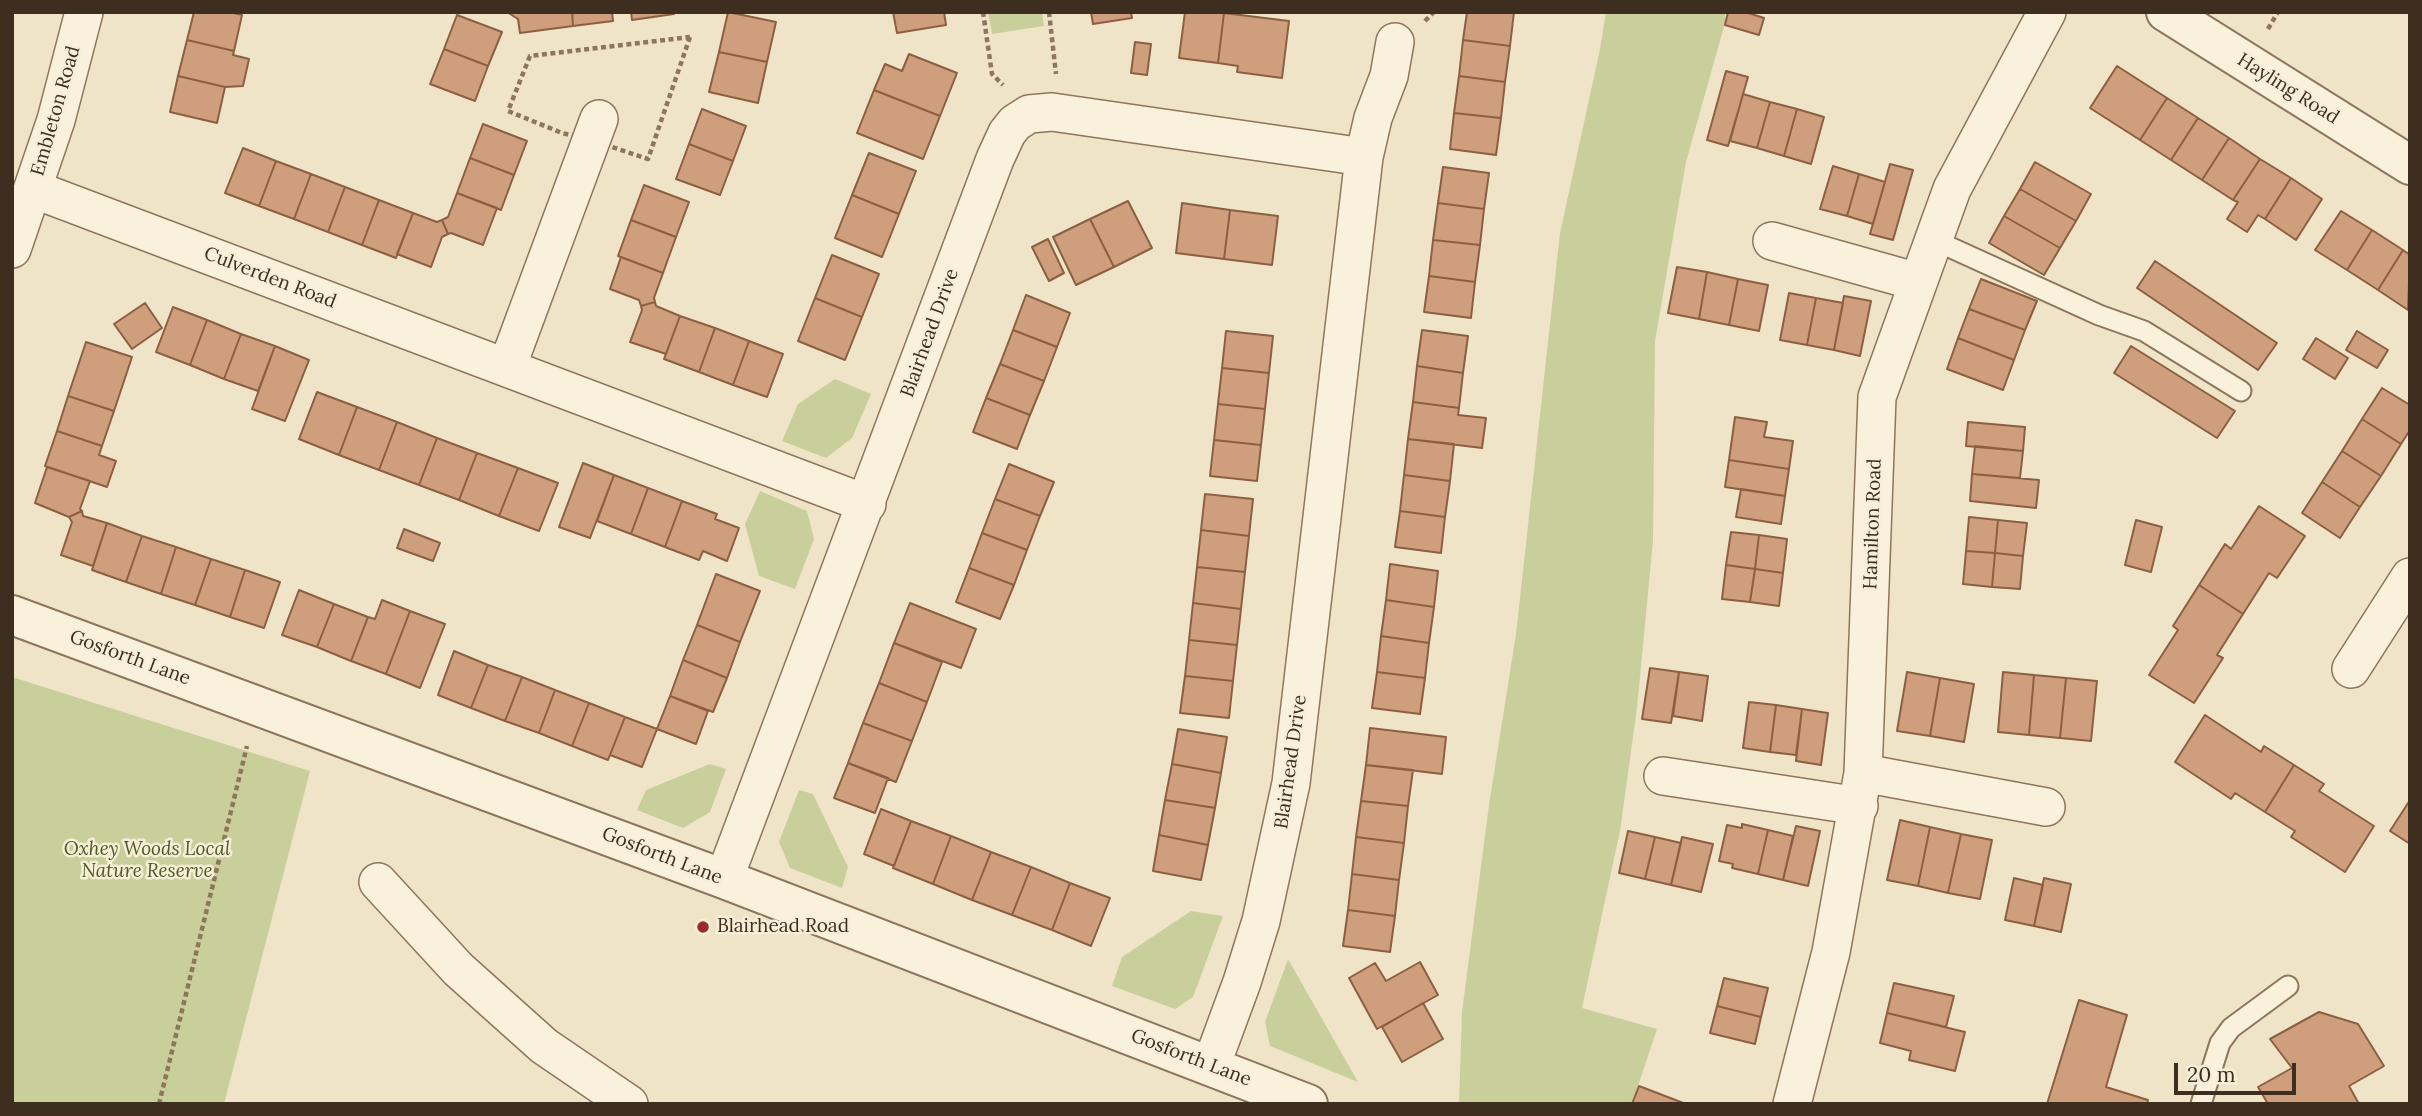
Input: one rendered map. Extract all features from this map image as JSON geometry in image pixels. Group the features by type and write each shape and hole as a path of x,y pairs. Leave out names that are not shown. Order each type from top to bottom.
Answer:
{"street":[{"name":"Embleton Road","path":"12,249 56,120 84,12"},
{"name":"Hamilton Road","path":"1792,1104 1831,952 1861,790 1877,397 1952,189 2046,12"},
{"name":"Hayling Road","path":"2166,12 2410,165"},
{"name":"Blairhead Drive","path":"1211,1066 1261,921 1291,783 1364,157 1373,118 1389,76 1395,42"},
{"path":"1029,114 1052,112 1364,157"},
{"name":"Blairhead Drive","path":"724,879 995,159 1007,133 1015,123 1029,114"},
{"path":"507,367 599,119"},
{"name":"Culverden Road","path":"33,189 867,504"},
{"path":"1772,241 1918,282"},
{"path":"2351,669 2410,577"},
{"name":"Gosforth Lane","path":"12,615 724,879 1308,1104"},
{"path":"1663,776 2046,807"},
{"path":"378,882 458,969 534,1037 629,1104"}],"lane":[{"path":"1934,240 2099,315 2144,331 2241,391"},
{"path":"2202,1104 2220,1042 2231,1028 2288,986"}],"path":[{"path":"983,12 992,74 1029,114 1056,84 1049,12"},
{"path":"159,1104 257,704"}],"green space":[{"path":"988,12 1042,12 1044,26 992,34"},
{"path":"1606,12 1725,12 1725,23 1686,162 1655,341 1653,541 1637,708 1620,831 1582,1008 1657,1029 1632,1104 1459,1104 1462,1012 1489,805 1516,634 1560,233"},
{"path":"835,379 871,394 852,438 826,458 782,441 798,404"},
{"path":"760,491 807,511 814,539 795,589 759,576 745,524"},
{"name":"Oxhey Woods Local Nature Reserve","path":"12,677 310,771 224,1104 12,1104"},
{"path":"710,764 726,769 710,812 683,828 637,810 646,790"},
{"path":"799,790 813,794 848,867 842,888 790,868 779,842"},
{"path":"1191,911 1223,916 1193,997 1175,1009 1112,986 1122,957"},
{"path":"1288,959 1358,1082 1270,1046 1265,1022"}],"building":[{"path":"194,12 229,12 242,15 234,51 187,40"},
{"path":"507,12 572,12 573,26 520,33 518,19"},
{"path":"572,12 612,12 613,21 573,26"},
{"path":"631,12 673,12 674,14 632,20"},
{"path":"728,12 776,22 767,62 719,52"},
{"path":"893,12 944,12 946,25 897,33"},
{"path":"1091,12 1131,12 1132,18 1093,24"},
{"path":"1185,12 1224,13 1218,63 1179,58"},
{"path":"1467,12 1514,12 1510,46 1463,40"},
{"path":"1728,12 1745,12 1764,18 1759,35 1725,25"},
{"path":"1224,13 1289,21 1282,78 1237,72 1238,66 1218,63"},
{"path":"457,15 502,32 488,66 444,49"},
{"path":"187,40 234,51 233,55 249,59 243,86 225,87 178,76"},
{"path":"1463,40 1510,46 1505,82 1459,76"},
{"path":"1135,42 1151,44 1147,75 1131,73"},
{"path":"444,49 488,66 475,101 430,84"},
{"path":"719,52 767,62 758,103 709,92"},
{"path":"909,54 957,73 940,116 874,90 885,64 902,71"},
{"path":"2117,66 2167,98 2140,140 2090,108"},
{"path":"1726,71 1748,77 1728,146 1707,140"},
{"path":"178,76 225,87 217,123 170,112"},
{"path":"1459,76 1505,82 1501,118 1454,113"},
{"path":"874,90 940,116 923,159 857,133"},
{"path":"1743,94 1770,102 1757,148 1730,141"},
{"path":"2167,98 2198,118 2171,160 2140,140"},
{"path":"1770,102 1797,109 1784,156 1757,148"},
{"path":"702,109 746,126 733,161 689,144"},
{"path":"1797,109 1824,117 1811,164 1784,156"},
{"path":"1454,113 1501,118 1496,155 1450,149"},
{"path":"2198,118 2229,138 2202,180 2171,160"},
{"path":"483,124 527,141 514,175 470,158"},
{"path":"2229,138 2260,159 2233,200 2202,180"},
{"path":"689,144 733,161 720,195 676,179"},
{"path":"243,148 276,161 259,206 225,193"},
{"path":"869,153 916,171 899,214 852,195"},
{"path":"470,158 514,175 501,210 457,193"},
{"path":"2260,159 2291,178 2265,219 2258,215 2247,232 2227,219 2238,202 2233,200"},
{"path":"276,161 311,174 294,219 259,206"},
{"path":"2035,162 2091,194 2076,221 2020,189"},
{"path":"1890,164 1913,170 1893,240 1870,234"},
{"path":"1833,166 1859,174 1847,216 1820,209"},
{"path":"1443,167 1489,173 1484,209 1438,203"},
{"path":"311,174 345,187 328,232 294,219"},
{"path":"1859,174 1885,182 1873,224 1847,216"},
{"path":"2291,178 2322,199 2296,240 2265,219"},
{"path":"644,185 689,202 676,237 631,220"},
{"path":"345,187 379,200 362,245 328,232"},
{"path":"2020,189 2076,221 2060,248 2004,216"},
{"path":"457,193 497,208 483,245 448,234 442,220 448,217"},
{"path":"852,195 899,214 882,257 835,238"},
{"path":"379,200 413,213 396,258 362,245"},
{"path":"1128,201 1152,248 1114,267 1090,219"},
{"path":"1182,203 1230,210 1224,259 1176,253"},
{"path":"1438,203 1484,209 1480,245 1433,240"},
{"path":"1230,210 1278,216 1272,265 1224,259"},
{"path":"2341,211 2372,230 2347,270 2315,250"},
{"path":"413,213 437,222 442,220 448,234 442,237 431,267 397,254"},
{"path":"2004,216 2060,248 2044,275 1989,243"},
{"path":"1090,219 1114,267 1076,285 1053,237"},
{"path":"631,220 676,237 663,273 618,256"},
{"path":"2372,230 2403,250 2378,290 2347,270"},
{"path":"1048,239 1064,273 1049,281 1032,247"},
{"path":"1433,240 1480,245 1475,282 1429,276"},
{"path":"2403,250 2410,255 2408,310 2378,290"},
{"path":"832,255 879,274 862,317 815,298"},
{"path":"621,257 663,273 655,302 641,306 639,300 610,289"},
{"path":"2155,261 2277,343 2258,370 2137,288"},
{"path":"1677,267 1707,272 1699,319 1668,313"},
{"path":"1707,272 1738,279 1729,325 1699,319"},
{"path":"1429,276 1475,282 1471,318 1424,312"},
{"path":"1738,279 1768,285 1759,331 1729,325"},
{"path":"1981,279 2037,301 2025,330 1969,309"},
{"path":"1789,293 1816,298 1807,345 1780,340"},
{"path":"1026,295 1070,313 1057,347 1013,330"},
{"path":"1844,296 1871,301 1860,356 1834,350"},
{"path":"815,298 862,317 845,360 798,341"},
{"path":"1816,298 1843,303 1834,350 1807,345"},
{"path":"655,302 656,306 680,316 666,354 630,342 642,310 641,306"},
{"path":"145,303 162,328 132,349 114,324"},
{"path":"173,307 207,320 190,365 156,352"},
{"path":"1969,309 2025,330 2014,360 1958,338"},
{"path":"680,316 715,328 699,372 664,359"},
{"path":"207,320 241,334 224,379 190,365"},
{"path":"715,328 749,341 733,385 699,372"},
{"path":"1013,330 1057,347 1044,381 1000,364"},
{"path":"1422,330 1468,336 1463,373 1417,366"},
{"path":"1226,331 1273,336 1269,373 1222,368"},
{"path":"2357,331 2388,350 2377,368 2346,350"},
{"path":"241,334 275,346 258,391 224,379"},
{"path":"1958,338 2014,360 2003,390 1947,369"},
{"path":"2316,338 2348,358 2335,379 2303,359"},
{"path":"749,341 783,354 767,397 733,385"},
{"path":"86,342 132,357 114,411 68,396"},
{"path":"275,346 309,360 285,421 252,409"},
{"path":"2131,346 2235,411 2217,438 2114,373"},
{"path":"1000,364 1044,381 1030,415 986,398"},
{"path":"1417,366 1463,373 1459,408 1413,402"},
{"path":"1222,368 1269,373 1265,409 1218,404"},
{"path":"2382,388 2410,405 2410,430 2401,444 2362,419"},
{"path":"317,392 357,407 339,455 299,439"},
{"path":"68,396 114,411 102,446 57,431"},
{"path":"986,398 1030,415 1017,449 973,432"},
{"path":"1413,402 1459,408 1458,415 1486,418 1482,448 1408,439"},
{"path":"1218,404 1265,409 1261,445 1214,440"},
{"path":"357,407 397,422 379,470 339,455"},
{"path":"1735,417 1767,422 1764,437 1793,441 1789,469 1729,460"},
{"path":"2362,419 2401,444 2381,476 2342,451"},
{"path":"397,422 437,438 419,485 379,470"},
{"path":"1968,422 2025,427 2023,451 1966,446"},
{"path":"57,431 102,446 99,455 116,461 107,487 45,466"},
{"path":"437,438 477,453 459,500 419,485"},
{"path":"1408,439 1454,444 1450,481 1404,475"},
{"path":"1214,440 1261,445 1257,481 1210,476"},
{"path":"1975,446 2023,451 2020,478 1972,474"},
{"path":"2342,451 2381,476 2360,507 2322,482"},
{"path":"477,453 518,468 499,516 459,500"},
{"path":"1729,460 1789,469 1785,496 1725,487"},
{"path":"583,463 614,475 590,538 559,527"},
{"path":"1009,464 1054,482 1040,516 995,499"},
{"path":"47,467 90,481 80,509 82,511 69,517 35,503"},
{"path":"518,468 558,483 539,531 499,516"},
{"path":"1972,474 2039,480 2036,508 1970,501"},
{"path":"614,475 648,488 631,534 597,521"},
{"path":"1404,475 1450,481 1445,517 1400,511"},
{"path":"2322,482 2360,507 2340,538 2302,513"},
{"path":"648,488 682,501 665,547 631,534"},
{"path":"1741,489 1785,496 1781,524 1736,517"},
{"path":"1205,494 1253,499 1249,536 1201,530"},
{"path":"995,499 1040,516 1027,550 982,533"},
{"path":"682,501 717,514 715,519 739,528 727,561 703,551 699,560 665,547"},
{"path":"2259,506 2305,536 2277,578 2269,573 2243,614 2199,585 2225,544 2231,549"},
{"path":"82,511 83,516 107,523 93,566 61,555 72,522 69,517"},
{"path":"1400,511 1445,517 1441,553 1395,547"},
{"path":"1969,517 1998,520 1995,553 1966,551"},
{"path":"1998,520 2027,523 2023,556 1995,553"},
{"path":"2136,520 2162,527 2151,572 2125,565"},
{"path":"107,523 142,536 126,582 92,570"},
{"path":"404,529 440,543 433,561 397,548"},
{"path":"1201,530 1249,536 1245,572 1197,567"},
{"path":"1731,532 1759,535 1755,569 1726,565"},
{"path":"982,533 1027,550 1014,585 969,568"},
{"path":"1759,535 1787,539 1783,573 1755,569"},
{"path":"142,536 176,547 161,594 126,582"},
{"path":"176,547 211,559 195,605 161,594"},
{"path":"1966,551 1995,553 1992,587 1963,584"},
{"path":"1995,553 2023,556 2020,589 1992,587"},
{"path":"211,559 245,570 230,617 195,605"},
{"path":"1390,564 1438,571 1434,607 1386,600"},
{"path":"1726,565 1755,569 1750,602 1722,599"},
{"path":"1197,567 1245,572 1241,609 1193,603"},
{"path":"969,568 1014,585 1000,619 956,602"},
{"path":"1755,569 1783,573 1779,606 1750,602"},
{"path":"245,570 280,582 264,628 230,617"},
{"path":"716,574 760,591 740,642 697,625"},
{"path":"2199,585 2243,614 2217,655 2223,658 2194,703 2149,675 2178,630 2173,626"},
{"path":"299,590 334,604 317,647 282,635"},
{"path":"382,600 410,611 386,674 351,661 368,617 375,619"},
{"path":"1386,600 1434,607 1429,643 1381,636"},
{"path":"910,603 976,629 961,668 894,643"},
{"path":"1193,603 1241,609 1237,645 1189,640"},
{"path":"334,604 368,617 351,661 317,647"},
{"path":"410,611 445,624 420,688 386,674"},
{"path":"697,625 740,642 727,678 683,660"},
{"path":"1381,636 1429,643 1425,678 1377,672"},
{"path":"1189,640 1237,645 1233,681 1185,676"},
{"path":"894,643 942,662 927,702 879,683"},
{"path":"454,651 488,665 471,708 438,695"},
{"path":"683,660 727,678 713,712 670,696"},
{"path":"488,665 522,677 505,721 471,708"},
{"path":"1650,668 1679,672 1671,723 1642,719"},
{"path":"1377,672 1425,678 1420,714 1372,708"},
{"path":"1679,672 1708,676 1702,721 1673,716"},
{"path":"1907,672 1940,678 1930,736 1897,731"},
{"path":"2003,672 2034,675 2029,735 1998,732"},
{"path":"2034,675 2066,678 2060,738 2029,735"},
{"path":"1185,676 1233,681 1229,718 1180,713"},
{"path":"522,677 555,690 539,733 505,721"},
{"path":"1940,678 1974,684 1964,742 1930,736"},
{"path":"2066,678 2097,681 2091,741 2060,738"},
{"path":"879,683 927,702 912,741 863,723"},
{"path":"555,690 589,703 572,746 539,733"},
{"path":"670,696 708,711 696,744 657,729"},
{"path":"1749,702 1776,705 1770,752 1743,748"},
{"path":"589,703 625,717 608,760 572,746"},
{"path":"1776,705 1802,709 1796,755 1770,752"},
{"path":"1802,709 1828,713 1821,765 1796,761"},
{"path":"2205,715 2261,752 2264,746 2294,765 2265,812 2235,793 2231,799 2175,762"},
{"path":"625,717 657,729 642,767 610,755"},
{"path":"863,723 912,741 896,782 848,763"},
{"path":"1370,728 1446,737 1442,774 1366,765"},
{"path":"1178,729 1227,737 1221,773 1172,764"},
{"path":"848,763 888,778 875,813 834,798"},
{"path":"1172,764 1221,773 1215,808 1165,800"},
{"path":"1366,765 1413,770 1408,806 1361,801"},
{"path":"2294,765 2324,784 2319,791 2374,826 2345,872 2291,837 2295,831 2265,812"},
{"path":"1165,800 1215,808 1208,845 1159,835"},
{"path":"2410,800 2410,844 2390,831"},
{"path":"1361,801 1408,806 1404,843 1356,837"},
{"path":"881,809 911,821 894,866 864,854"},
{"path":"1900,820 1930,827 1918,886 1887,880"},
{"path":"911,821 951,836 933,884 893,868"},
{"path":"1742,824 1768,830 1758,874 1732,868 1733,864 1719,861 1727,825 1742,828"},
{"path":"1796,826 1820,831 1808,886 1783,880"},
{"path":"1930,827 1961,834 1948,893 1918,886"},
{"path":"1768,830 1793,836 1783,880 1758,874"},
{"path":"1628,831 1655,837 1645,879 1619,873"},
{"path":"1961,834 1992,840 1980,899 1948,893"},
{"path":"1159,835 1208,845 1201,880 1153,871"},
{"path":"951,836 991,852 972,900 933,884"},
{"path":"1356,837 1404,843 1399,880 1352,874"},
{"path":"1655,837 1681,843 1671,885 1645,879"},
{"path":"1682,837 1713,844 1701,892 1671,885"},
{"path":"991,852 1031,867 1012,915 972,900"},
{"path":"1031,867 1070,883 1052,930 1012,915"},
{"path":"1352,874 1399,880 1395,916 1348,910"},
{"path":"2014,878 2043,885 2034,926 2005,920"},
{"path":"2044,878 2071,884 2061,932 2034,926"},
{"path":"1070,883 1110,898 1091,946 1052,930"},
{"path":"1348,910 1395,916 1390,952 1343,946"},
{"path":"1420,962 1438,995 1377,1029 1349,978 1375,963 1386,981"},
{"path":"1724,978 1768,988 1761,1017 1717,1006"},
{"path":"1894,983 1954,996 1946,1027 1887,1013"},
{"path":"2079,1000 2127,1015 2106,1087 2148,1100 2147,1104 2047,1104"},
{"path":"1423,1003 1443,1039 1402,1062 1382,1027"},
{"path":"1717,1006 1761,1017 1755,1044 1710,1033"},
{"path":"2319,1012 2358,1024 2384,1066 2349,1086 2359,1104 2268,1104 2258,1087 2292,1068 2270,1039"},
{"path":"1887,1013 1965,1032 1955,1071 1909,1060 1911,1051 1880,1043"},
{"path":"1639,1086 1686,1104 1632,1104"}],"place":[{"name":"Blairhead Road","path":"703,927"}]}
